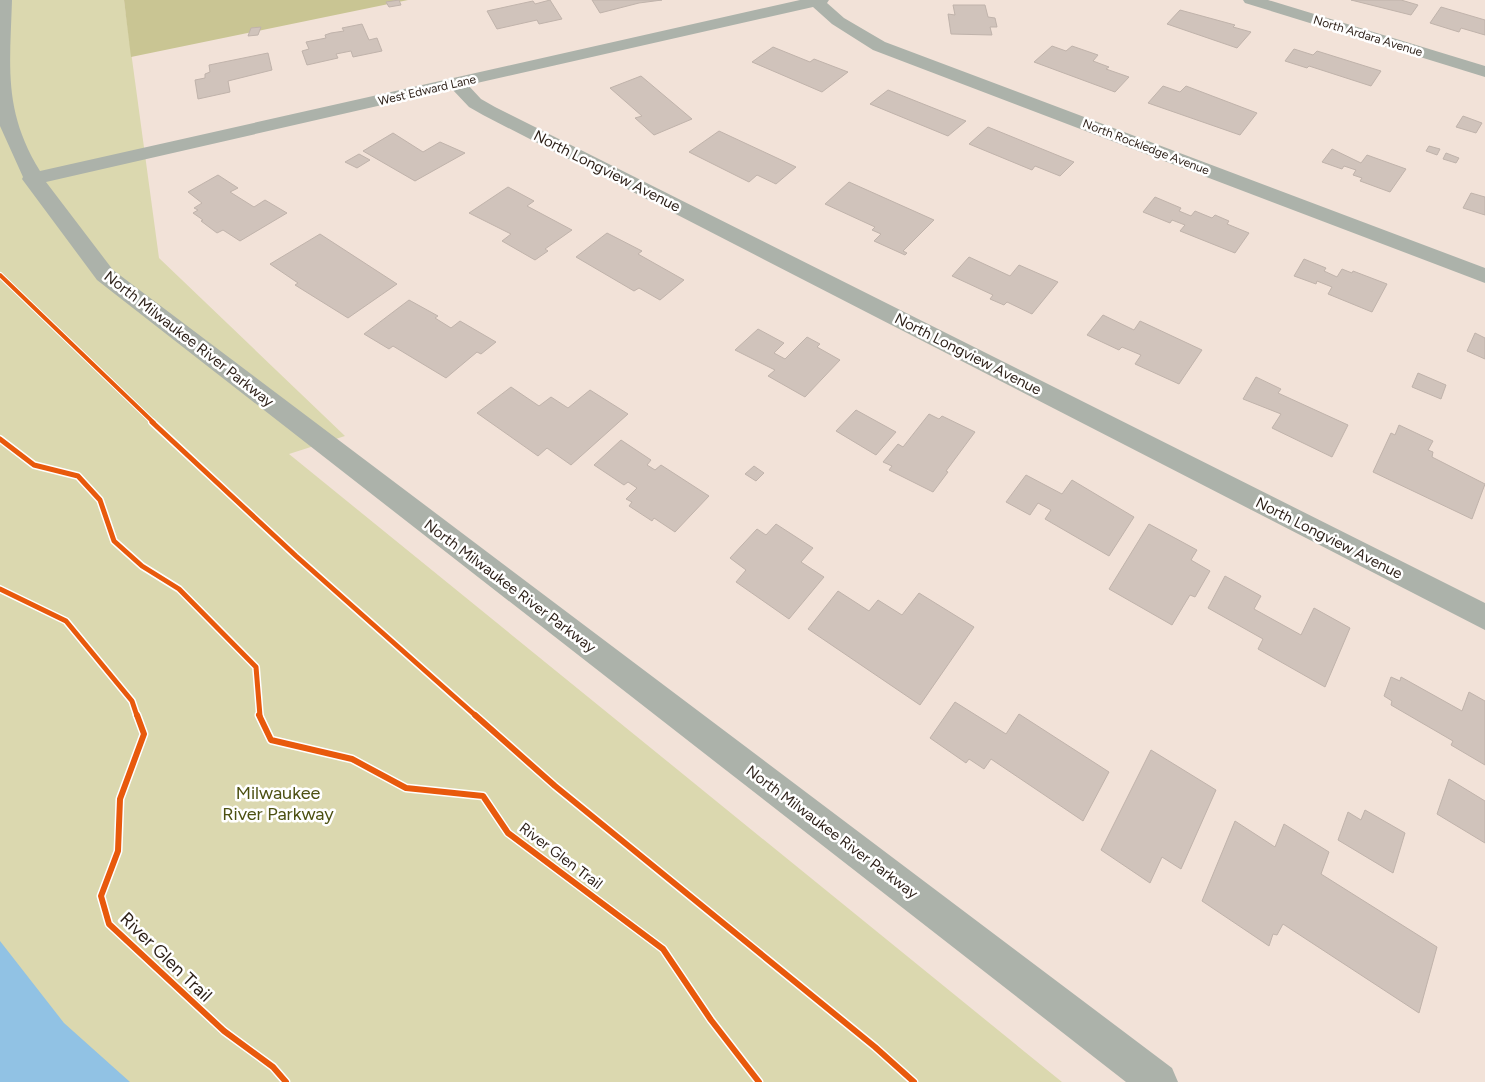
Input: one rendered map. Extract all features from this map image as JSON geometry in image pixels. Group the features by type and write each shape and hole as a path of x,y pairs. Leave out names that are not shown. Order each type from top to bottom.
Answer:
{"street":[{"name":"North Milwaukee River Parkway","path":"4,0 1,90 7,123 32,179 105,275 1158,1082"},
{"name":"North Ardara Avenue","path":"1251,0 1485,72"},
{"name":"West Edward Lane","path":"32,179 819,1"},
{"name":"North Rockledge Avenue","path":"819,1 838,21 879,46 1485,276"},
{"name":"North Longview Avenue","path":"456,84 475,103 489,111 1485,617"}],"green space":[{"name":"Milwaukee River Parkway","path":"0,0 124,0 159,258 345,436 289,454 1062,1082 0,1082"}],"shaded area":[{"path":"124,0 408,0 131,57"}],"water":[{"path":"0,941 64,1023 130,1082 0,1082"}],"building":[{"path":"399,0 401,5 389,7 386,2"},
{"path":"550,0 562,19 539,24 537,20 497,29 487,11 533,1 535,4"},
{"path":"592,0 662,0 639,3 600,13"},
{"path":"1351,0 1401,0 1418,5 1411,15"},
{"path":"953,5 985,5 988,17 995,18 997,27 990,27 992,35 951,34 948,14 955,15"},
{"path":"1441,7 1485,20 1485,35 1461,28 1459,32 1430,23"},
{"path":"1180,10 1235,25 1233,27 1251,32 1237,48 1167,24"},
{"path":"362,24 369,40 377,38 382,51 353,57 351,51 336,54 338,58 307,65 302,51 309,49 306,42 326,38 325,35 344,31 342,28"},
{"path":"261,27 258,35 248,36 251,28"},
{"path":"1052,46 1066,51 1072,46 1098,55 1093,61 1109,67 1106,69 1129,77 1115,92 1034,62"},
{"path":"773,47 810,62 814,59 848,72 822,92 752,62"},
{"path":"1294,49 1313,55 1317,51 1381,71 1371,86 1309,66 1307,68 1285,61"},
{"path":"268,53 272,70 228,81 230,92 198,99 195,80 205,78 205,74 210,72 209,65"},
{"path":"641,76 692,119 654,135 635,118 642,116 610,88"},
{"path":"1163,86 1180,92 1186,86 1257,113 1240,135 1148,103"},
{"path":"888,90 966,121 948,136 870,104"},
{"path":"1463,116 1482,123 1476,133 1456,127"},
{"path":"988,127 1074,162 1060,176 1035,166 1032,170 969,144"},
{"path":"719,131 796,167 776,184 757,175 749,182 689,152"},
{"path":"393,133 423,152 440,142 465,153 415,181 363,151"},
{"path":"1429,146 1440,149 1437,155 1426,151"},
{"path":"1332,149 1361,163 1367,155 1406,169 1390,192 1360,181 1362,178 1353,175 1356,170 1344,166 1342,169 1322,162"},
{"path":"1446,153 1459,158 1456,163 1443,159"},
{"path":"359,154 370,160 357,168 345,162"},
{"path":"218,175 238,188 230,192 254,207 265,200 287,213 240,241 223,230 217,233 193,213 198,210 194,208 202,203 188,192"},
{"path":"849,182 934,220 903,251 907,253 905,255 874,241 881,234 872,230 875,227 825,204"},
{"path":"508,187 534,201 527,206 572,230 545,249 548,251 535,260 502,241 511,234 469,213"},
{"path":"1471,193 1485,197 1485,215 1463,208"},
{"path":"1155,197 1181,208 1179,211 1191,216 1195,211 1212,218 1215,215 1229,221 1227,224 1249,233 1235,253 1180,231 1185,225 1172,220 1170,223 1143,212"},
{"path":"607,233 642,251 638,254 684,280 660,300 639,288 634,291 576,257"},
{"path":"320,234 397,284 348,318 295,285 298,283 270,264"},
{"path":"969,257 1010,276 1019,265 1058,282 1032,314 1007,302 1004,305 990,299 993,295 952,276"},
{"path":"1304,259 1326,268 1324,271 1337,277 1342,269 1352,273 1353,271 1387,284 1372,312 1328,294 1332,287 1317,281 1316,284 1294,276"},
{"path":"409,300 438,316 435,318 451,328 460,321 496,342 481,354 477,352 446,378 393,346 389,349 364,334"},
{"path":"1103,315 1134,330 1140,321 1202,350 1179,384 1135,364 1141,355 1122,347 1119,350 1087,335"},
{"path":"758,329 784,343 774,353 785,359 807,337 820,344 817,347 840,360 805,397 768,376 775,370 735,350"},
{"path":"1475,333 1485,338 1485,359 1467,351"},
{"path":"1418,373 1446,385 1441,399 1412,387"},
{"path":"1256,377 1281,389 1278,393 1348,425 1332,457 1272,428 1281,414 1243,399"},
{"path":"511,387 539,406 551,397 568,408 590,390 628,414 571,465 547,448 538,456 477,413"},
{"path":"856,410 896,432 876,455 836,431"},
{"path":"929,414 939,419 942,416 975,432 933,492 889,470 892,466 883,462 898,444 903,447"},
{"path":"1399,425 1433,441 1428,450 1433,452 1432,457 1485,484 1472,519 1373,472 1391,433 1395,435"},
{"path":"621,440 651,460 647,465 655,470 661,465 709,496 675,532 654,518 652,521 629,506 632,502 626,499 637,488 628,482 624,485 594,465"},
{"path":"754,466 764,473 756,481 745,474"},
{"path":"1026,475 1062,494 1072,480 1134,517 1109,556 1045,519 1051,510 1038,503 1030,515 1006,502"},
{"path":"776,524 813,548 801,562 824,577 789,619 736,582 746,570 730,558 757,529 766,535"},
{"path":"1149,524 1197,550 1191,560 1210,571 1195,597 1190,595 1172,625 1109,589"},
{"path":"1225,576 1261,596 1254,609 1301,635 1314,608 1350,628 1325,687 1258,649 1263,639 1208,608"},
{"path":"838,591 869,611 878,600 902,615 919,593 974,627 920,705 808,629"},
{"path":"1391,677 1400,681 1401,677 1462,711 1469,692 1485,701 1485,765 1451,745 1453,741 1391,705 1392,701 1384,696"},
{"path":"955,702 1006,734 1019,714 1109,772 1083,821 991,759 984,769 969,759 966,763 930,738"},
{"path":"1151,750 1216,790 1181,869 1162,857 1150,883 1101,850"},
{"path":"1449,779 1485,801 1485,843 1437,814"},
{"path":"1365,810 1405,833 1393,873 1338,840 1348,812 1361,820"},
{"path":"1235,821 1275,847 1284,824 1329,852 1321,874 1437,947 1419,1013 1283,924 1277,935 1273,934 1269,946 1202,901"}],"cycle path":[{"path":"0,275 80,354 296,556 555,786 875,1047 914,1082"},
{"name":"River Glen Trail","path":"0,439 34,465 78,476 100,500 114,541 142,566 179,589 210,618 256,667 258,712 271,740 352,759 406,788 483,796 508,833 663,949 711,1020 759,1082"},
{"name":"River Glen Trail","path":"0,589 39,606 66,621 132,701 144,734 120,799 118,851 101,896 109,924 224,1031 273,1067 286,1082"}]}
